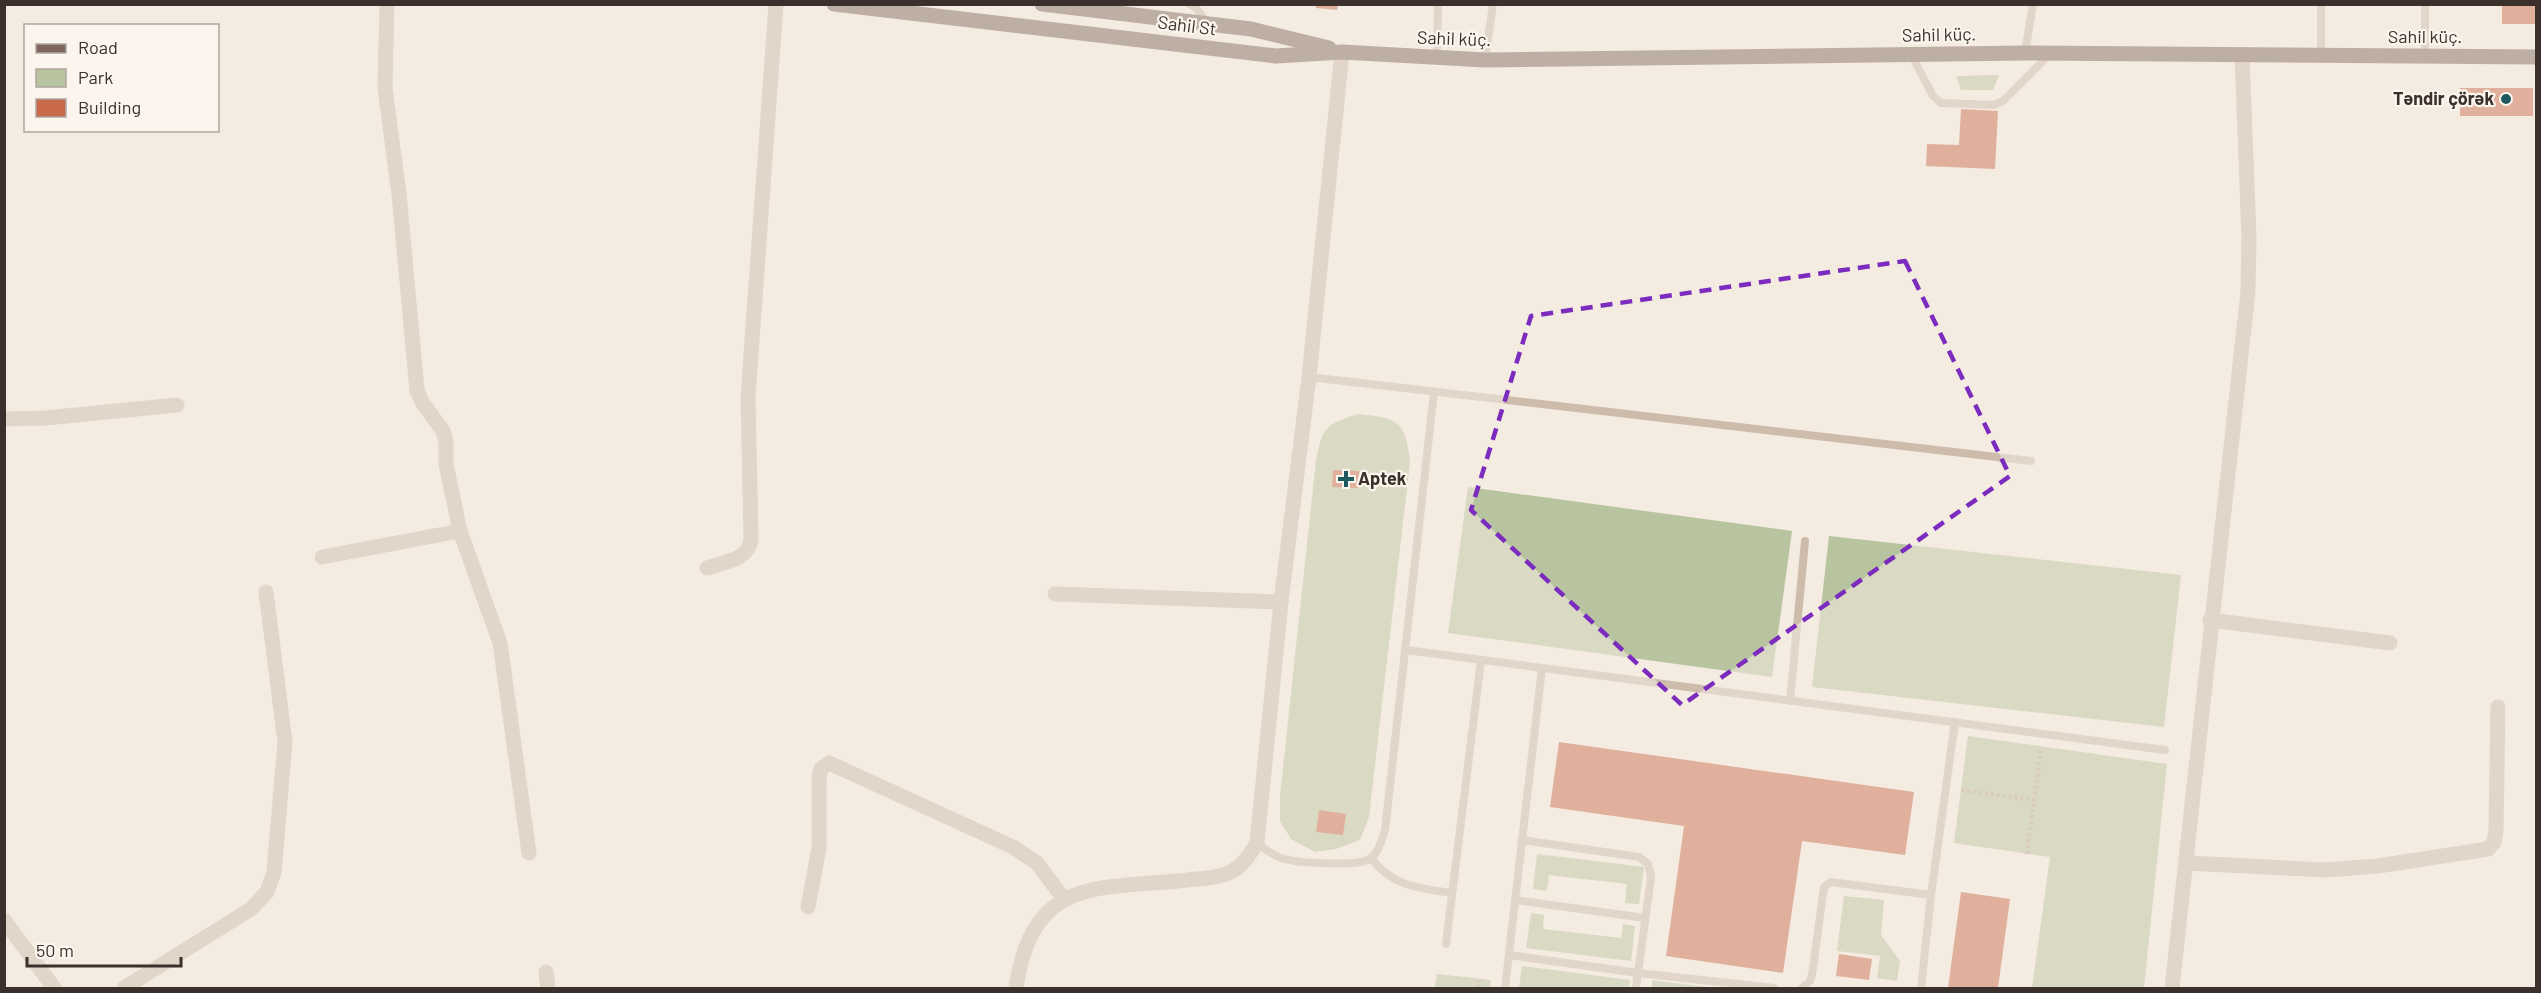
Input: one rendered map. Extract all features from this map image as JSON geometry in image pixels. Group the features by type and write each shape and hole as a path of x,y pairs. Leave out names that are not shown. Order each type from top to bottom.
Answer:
{"main road":[{"name":"Sahil St","path":"834,4 1276,56 1342,52"},
{"name":"Sahil St","path":"1042,4 1279,34 1342,52"},
{"name":"Sahil küç.","path":"1342,52 1485,60 2025,53 2536,57"}],"street":[{"path":"387,4 385,88 399,194 417,390 443,432 446,441 446,464 460,531 500,643 529,853"},
{"path":"707,567 742,556 749,550 751,540 748,397 776,4"},
{"path":"1016,988 1024,955 1033,934 1051,910 1064,899 1101,887 1180,881 1225,874 1237,869 1257,843 1281,602 1309,377 1342,52"},
{"path":"2172,988 2249,266 2242,55"},
{"path":"4,419 57,417 177,405"},
{"path":"322,557 460,531"},
{"path":"124,988 251,909 267,892 274,873 285,742 266,592"},
{"path":"1054,594 1281,602"},
{"path":"2211,620 2390,643"},
{"path":"2187,863 2325,870 2378,866 2488,849 2494,842 2496,831 2498,707"},
{"path":"808,907 819,849 819,777 821,769 829,763 1014,848 1037,863 1064,899"},
{"path":"4,920 54,988"},
{"path":"546,972 548,988"}],"lane":[{"path":"1189,4 1195,7 1209,24"},
{"path":"1437,59 1438,4"},
{"path":"1485,60 1493,4"},
{"path":"2025,53 2034,4"},
{"path":"2321,4 2321,56"},
{"path":"2425,4 2425,56"},
{"path":"1911,54 1933,96 1941,103 1994,105 2003,101 2049,54"},
{"path":"1309,377 2031,461"},
{"path":"1257,843 1272,854 1284,859 1349,865 1371,858 1380,845 1385,830 1434,392"},
{"path":"1790,701 1805,541"},
{"path":"1406,650 2165,750"},
{"path":"1446,944 1481,660"},
{"path":"1505,988 1542,668"},
{"path":"1921,988 1931,895 1955,722"},
{"path":"1522,840 1639,857 1648,864 1650,877 1636,988"},
{"path":"1371,858 1379,869 1395,881 1410,886 1452,893"},
{"path":"1802,988 1810,981 1812,975 1824,886 1831,882 1931,895"},
{"path":"1515,900 1645,918"},
{"path":"1509,955 1638,973 1774,988"}],"path":[{"path":"2026,854 2041,746"},
{"path":"1961,790 2034,800"},
{"path":"1478,988 1479,980"}],"highlighted area":[{"path":"1905,261 2010,476 1682,705 1471,510 1531,316"}],"green space":[{"path":"1999,75 1993,90 1961,90 1956,76"},
{"path":"1358,414 1383,417 1398,424 1406,438 1410,462 1369,817 1360,840 1336,849 1315,852 1291,839 1280,821 1280,796 1316,460 1327,428 1338,421"},
{"path":"1468,487 1792,531 1772,677 1448,633"},
{"path":"1829,536 2181,575 2164,727 1812,687"},
{"path":"1968,736 2167,764 2144,988 2032,988 2050,857 1954,843"},
{"path":"1537,854 1644,867 1639,904 1625,903 1627,884 1549,875 1547,891 1533,889"},
{"path":"1844,896 1884,900 1881,935 1900,961 1897,981 1877,978 1880,956 1837,951"},
{"path":"1531,913 1544,915 1543,929 1621,938 1623,924 1635,926 1631,961 1526,948"},
{"path":"1522,966 1630,980 1629,988 1519,988"},
{"path":"1437,974 1491,980 1490,988 1435,988"},
{"path":"1653,980 1658,981 1715,988 1651,988"}],"building":[{"path":"1316,4 1338,4 1337,10 1316,8"},
{"path":"2502,4 2536,4 2536,24 2502,24"},
{"path":"2460,88 2533,88 2533,116 2460,116"},
{"path":"1961,109 1998,111 1995,169 1926,166 1927,144 1959,145"},
{"path":"1333,470 1359,471 1359,488 1332,487"},
{"path":"1559,742 1914,792 1905,855 1802,841 1783,973 1666,956 1684,826 1550,807"},
{"path":"1319,810 1346,814 1343,835 1316,832"},
{"path":"1961,892 2010,899 1998,988 1948,988"},
{"path":"1839,954 1872,959 1869,980 1836,976"}],"place":[{"name":"Təndir çörək","path":"2506,99"},
{"name":"Aptek","path":"1346,479"}]}
